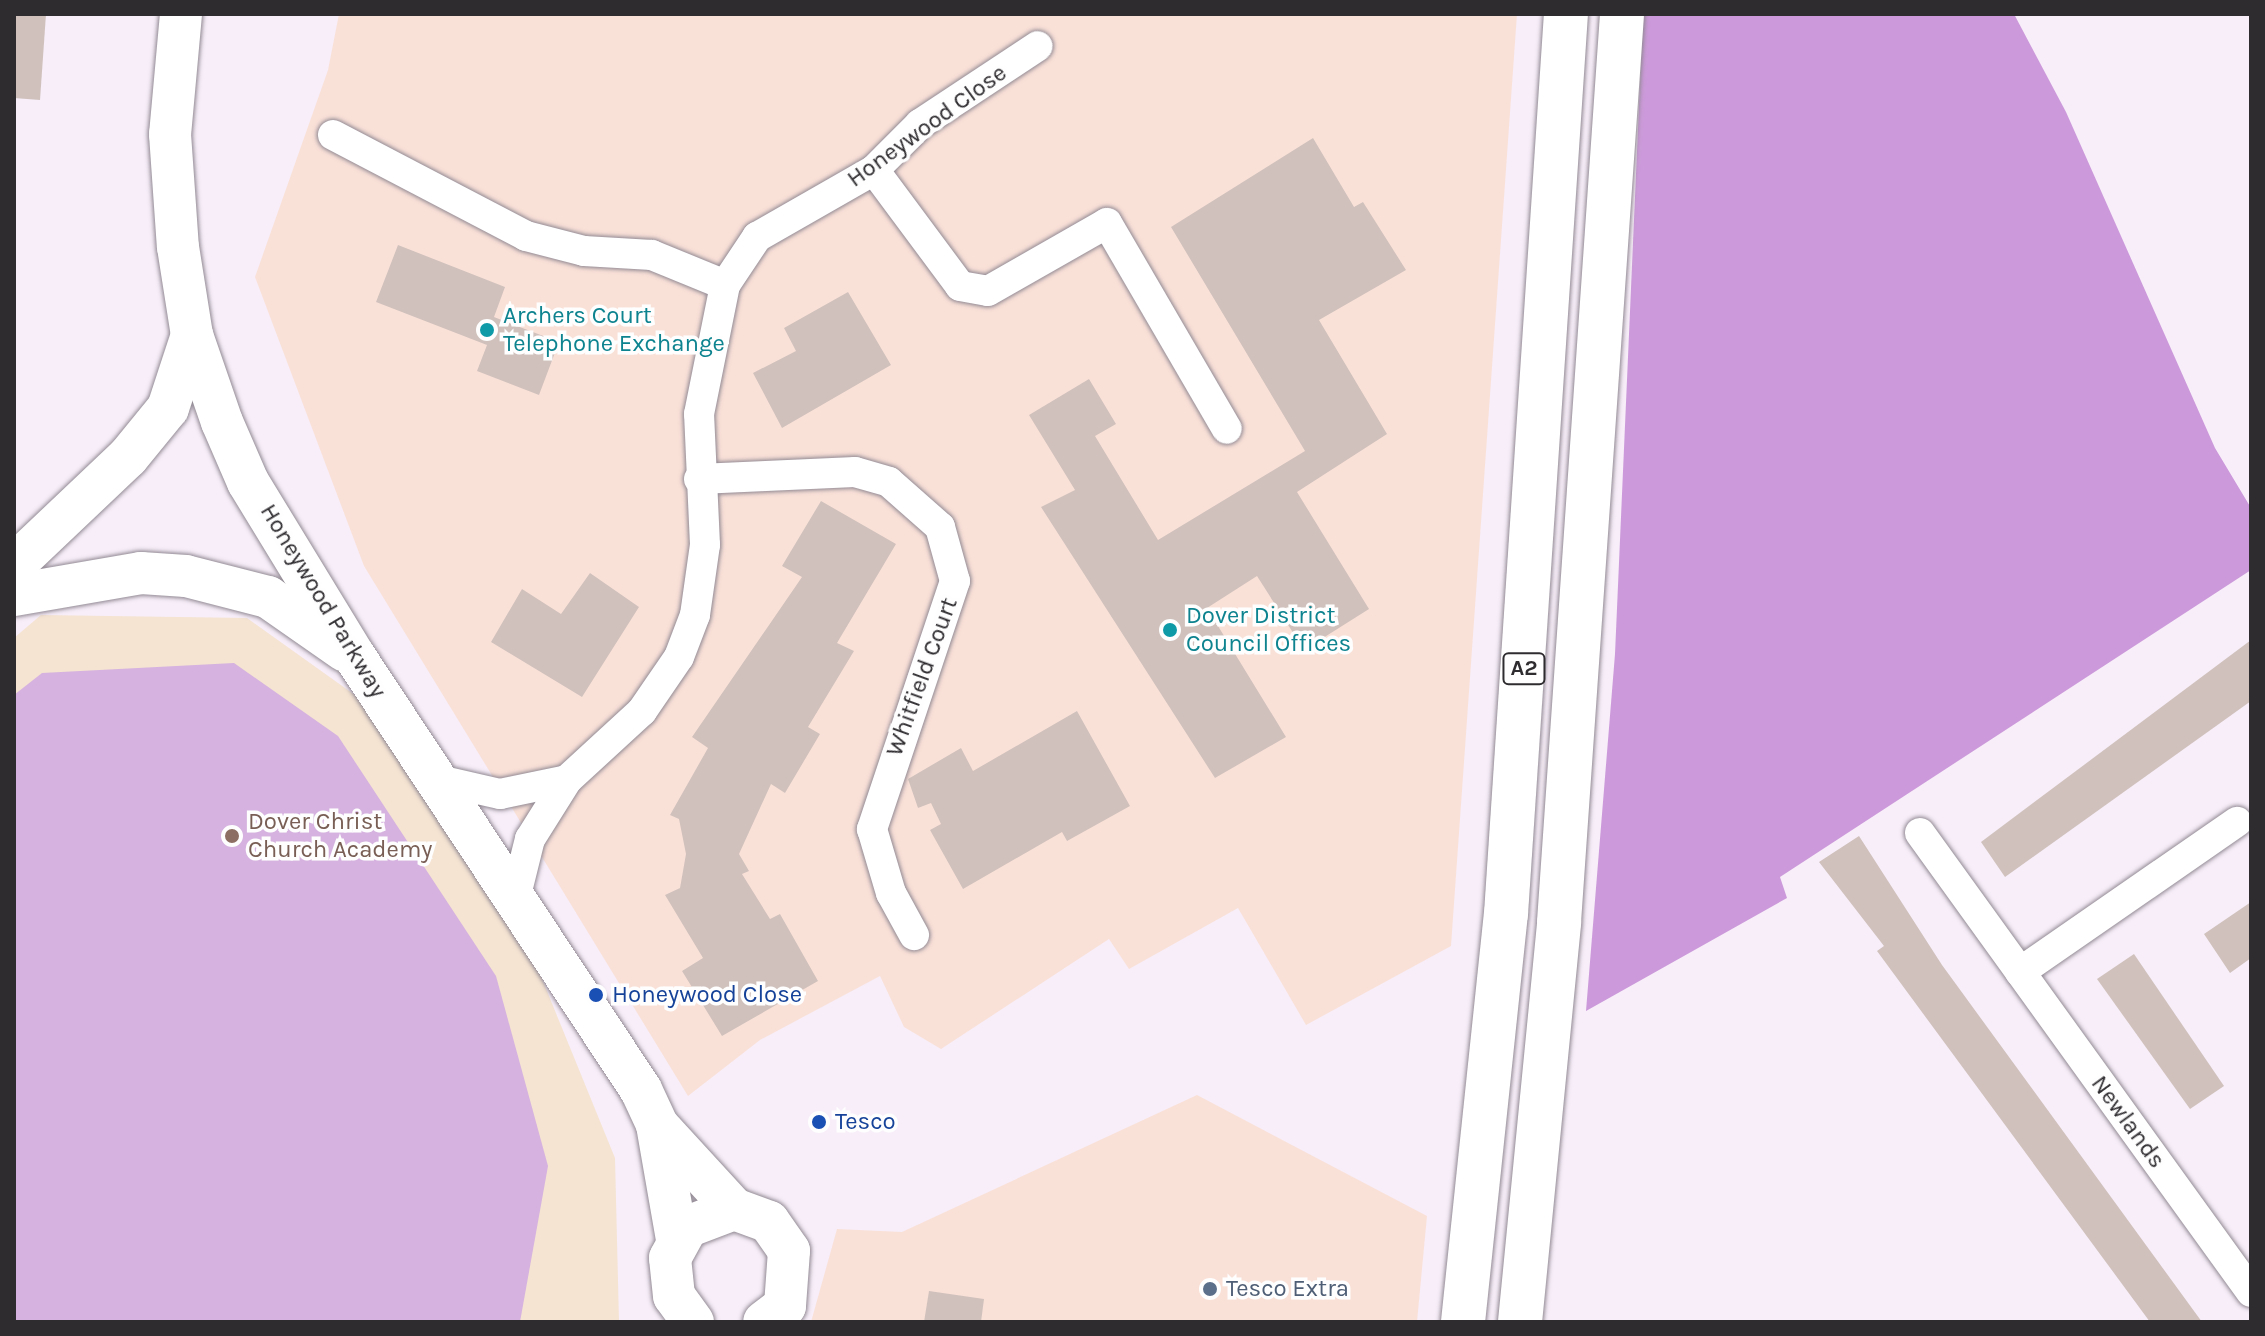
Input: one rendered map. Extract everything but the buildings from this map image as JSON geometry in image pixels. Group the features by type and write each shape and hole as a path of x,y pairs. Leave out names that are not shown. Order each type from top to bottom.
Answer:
{"highway":[{"name":"A2","path":"1463,1322 1506,914 1566,14"},
{"name":"A2","path":"1520,1322 1559,922 1622,14"}],"street":[{"name":"Honeywood Parkway","path":"181,14 170,134 192,335 248,482 355,657 514,903 641,1090 657,1125 673,1259 656,1322"},
{"name":"Honeywood Close","path":"514,903 530,839 567,780 642,711 679,657 703,581 699,479 705,359 725,285 757,237 874,170 920,124 1038,46"},
{"path":"333,135 526,236 584,251 652,255 725,285"},
{"path":"874,170 960,286 988,291 1107,223 1227,429"},
{"path":"14,565 128,457 168,408 192,335"},
{"name":"Whitfield Court","path":"699,479 855,472 889,482 940,527 955,581 872,829 891,893 914,935"},
{"path":"14,595 141,573 186,576 268,597 355,657"},
{"path":"434,779 500,794 567,780"},
{"path":"2020,972 2237,822"},
{"name":"Newlands","path":"1920,833 2246,1275"},
{"name":"Honeywood Parkway","path":"657,1125 734,1209"},
{"path":"693,1322 673,1259 701,1216 734,1209 769,1222 789,1251 785,1306 764,1322"}],"shaded area":[{"path":"339,14 1517,14 1451,946 1306,1025 1238,908 1129,969 1109,939 941,1049 904,1027 880,976 760,1040 688,1096 364,566 255,277 328,70"},
{"path":"1643,14 2014,14 2066,112 2215,448 2251,508 2251,570 1780,877 1787,898 1586,1011 1615,654"},
{"name":"Dover Christ Church Academy","path":"41,615 247,618 359,698 540,974 615,1158 619,1322 14,1322 14,638"},
{"name":"Dover Christ Church Academy","path":"234,663 338,736 496,976 548,1166 520,1322 14,1322 14,695 42,673"},
{"path":"1197,1095 1427,1216 1417,1322 811,1322 837,1229 902,1232"}],"place":[{"name":"Archers Court Telephone Exchange","path":"487,330"},
{"name":"Dover District Council Offices","path":"1170,630"},
{"name":"Dover Christ Church Academy","path":"232,836"},
{"name":"Honeywood Close","path":"596,995"},
{"name":"Tesco","path":"819,1122"},
{"name":"Tesco Extra","path":"1210,1289"}]}
